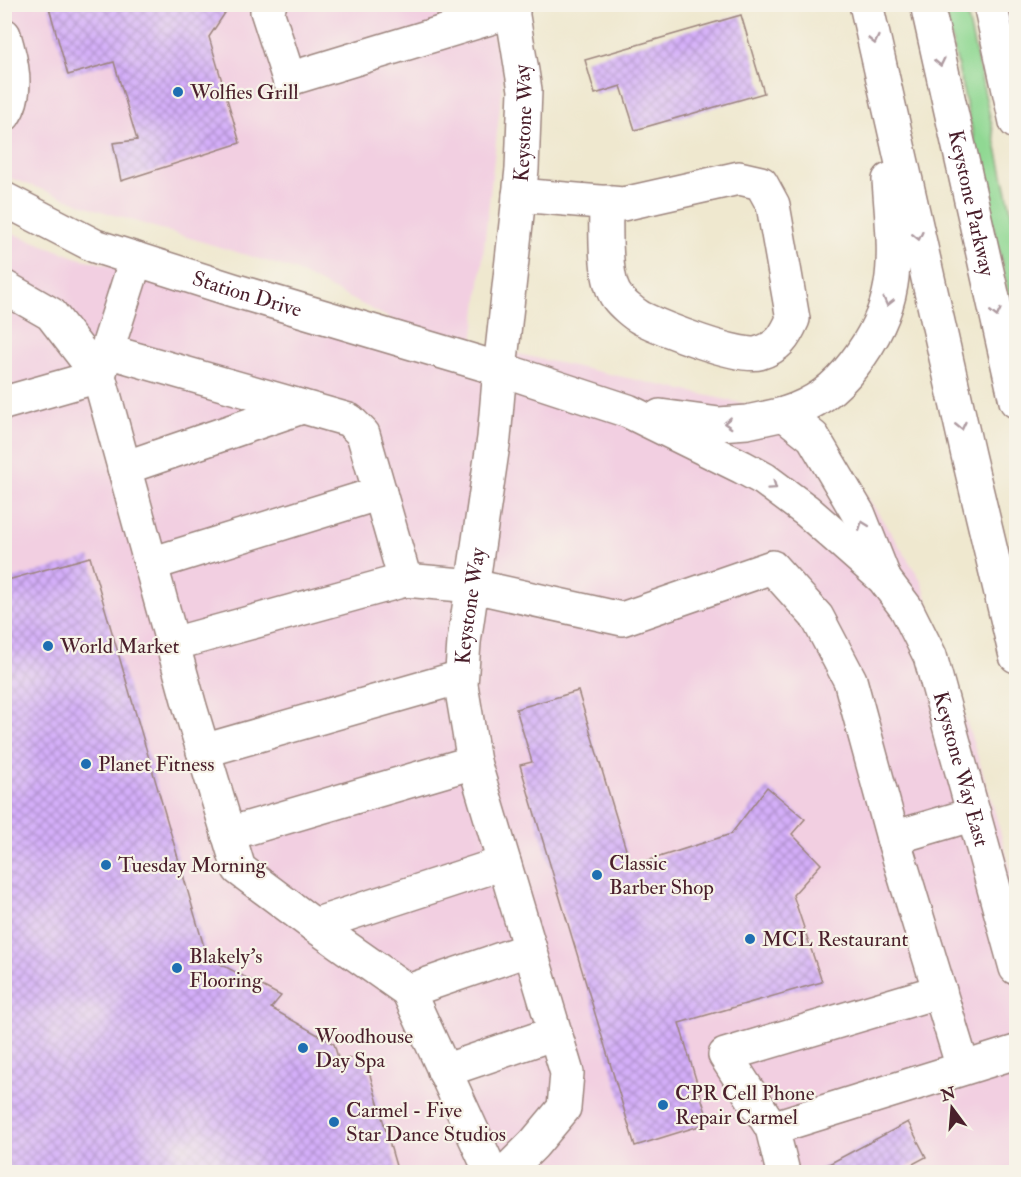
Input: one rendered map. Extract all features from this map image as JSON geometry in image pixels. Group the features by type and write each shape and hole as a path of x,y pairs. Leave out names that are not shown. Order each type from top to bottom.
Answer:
{"main road":[{"path":"270,4 267,11 289,79 512,8"},
{"path":"866,4 963,432 1017,656"},
{"name":"Keystone Parkway","path":"927,4 1017,401"},
{"path":"990,4 1017,122"},
{"name":"Keystone Way","path":"506,1173 564,1108 567,1072 474,762 461,677 464,642 495,438 500,369 519,195 525,90 512,8"},
{"path":"4,115 9,109 14,71 5,36"},
{"path":"784,414 801,408 834,388 867,346 886,310 892,285 894,253 882,76"},
{"path":"519,195 606,202 623,204 739,178 761,183 773,205 793,319 785,337 773,348 756,354 721,348 639,317 616,296 610,276 607,265 606,202"},
{"name":"Station Drive","path":"4,199 95,246 500,369"},
{"path":"136,259 103,364 124,468 203,751 239,869 408,991 491,1173"},
{"path":"4,287 51,314 103,364 302,407 349,420 363,434 405,580"},
{"path":"4,403 103,364"},
{"name":"Keystone Way East","path":"500,369 628,411 764,479 807,511 884,579 906,608 930,656 1017,968"},
{"path":"124,468 302,407"},
{"name":"Keystone Way East","path":"628,411 719,424 747,422 784,414 813,437 859,515 884,579"},
{"path":"151,564 380,493"},
{"path":"173,644 405,580 474,586 622,619 772,567 817,617 850,680 893,838 963,1068"},
{"path":"203,751 461,677"},
{"path":"228,834 474,762"},
{"path":"893,838 974,814"},
{"path":"314,925 504,863"},
{"path":"408,991 530,949"},
{"path":"783,1173 772,1128 725,1055 940,992"},
{"path":"444,1071 555,1034"},
{"path":"772,1128 1017,1052"}],"shaded area":[{"path":"5,5 485,5 504,71 473,344 818,420 921,580 991,798 1016,890 1016,1172 5,1172 4,230 78,258 417,332 292,269 98,210 5,176"}],"green space":[{"path":"944,5 965,5 1016,233 1016,326"}],"building":[{"path":"48,4 231,4 209,37 240,143 121,181 113,143 137,140 114,62 68,75"},
{"path":"741,15 764,93 635,130 621,86 595,94 585,60"},
{"path":"90,557 207,957 281,996 271,1008 334,1044 339,1061 364,1054 398,1173 4,1173 4,581"},
{"path":"578,691 631,866 731,834 767,787 805,819 792,834 821,864 793,895 822,982 679,1023 709,1123 635,1146 520,765 532,762 516,709"},
{"path":"908,1122 926,1157 896,1173 812,1173"}],"place":[{"name":"Wolfies Grill","path":"178,92"},
{"name":"World Market","path":"48,646"},
{"name":"Planet Fitness","path":"86,764"},
{"name":"Tuesday Morning","path":"106,865"},
{"name":"Classic Barber Shop","path":"597,875"},
{"name":"MCL Restaurant","path":"750,939"},
{"name":"Blakely's Flooring","path":"177,968"},
{"name":"Woodhouse Day Spa","path":"303,1048"},
{"name":"CPR Cell Phone Repair Carmel","path":"663,1105"},
{"name":"Carmel - Five Star Dance Studios","path":"334,1122"}]}
